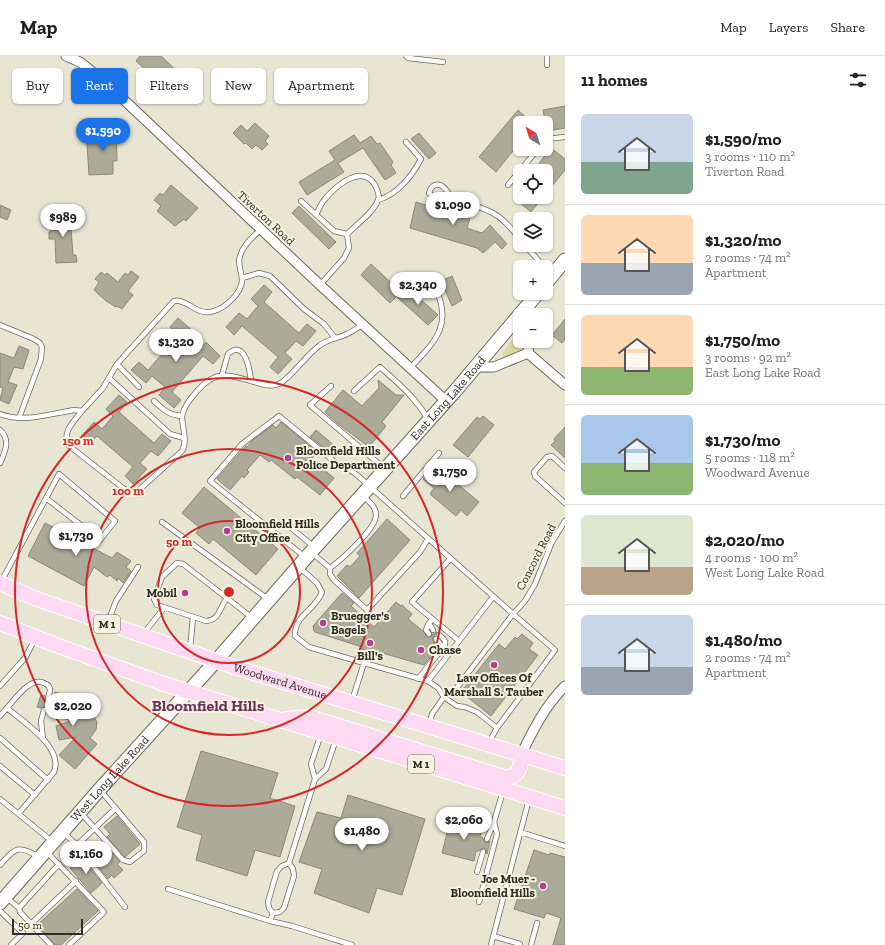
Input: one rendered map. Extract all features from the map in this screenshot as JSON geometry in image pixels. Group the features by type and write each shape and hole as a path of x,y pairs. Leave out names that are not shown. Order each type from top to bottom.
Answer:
{"main road":[{"path":"553,270 565,262"},
{"name":"East Long Lake Road","path":"216,661 513,326"},
{"name":"Woodward Avenue","path":"0,583 34,598 216,661 565,768"},
{"name":"M 1","path":"0,623 188,692 336,738 506,784 529,797 565,808"},
{"name":"West Long Lake Road","path":"3,900 62,831 216,661"},
{"path":"278,719 309,717 506,784 520,768 521,755"}],"street":[{"name":"Tiverton Road","path":"66,56 77,58 138,113 260,230 446,401"},
{"path":"528,348 528,353"},
{"path":"476,367 494,367 528,353"},
{"path":"528,353 565,385"},
{"path":"521,755 550,702 565,686"}],"lane":[{"path":"406,56 408,58 443,62"},
{"path":"547,65 548,56"},
{"path":"553,138 565,137"},
{"path":"378,200 385,198 400,187 410,177 421,160 406,142"},
{"path":"508,185 532,156"},
{"path":"316,215 325,199 341,184 353,177 362,176 370,179 379,196 376,205 347,234"},
{"path":"452,199 445,188 441,185 438,184 430,189 432,196 440,199 452,199 482,208 497,216 513,231"},
{"path":"301,201 334,231 347,234"},
{"path":"260,230 240,254 239,263 242,283 239,291 224,306 214,311 202,312 180,301 174,301 117,364 103,388 82,411 67,432 66,438 68,445 122,488 129,492 137,491 182,451 184,447 182,416 186,406 200,388 209,380 222,375 229,375 268,386 279,384 285,380 319,346 347,334 362,325"},
{"path":"320,285 344,258 349,248 347,234"},
{"path":"530,252 536,260"},
{"path":"242,278 258,273 270,276 276,280 304,309 324,324 335,338"},
{"path":"410,368 431,346 437,337 440,328 442,308 440,296 434,284"},
{"path":"0,325 34,339 40,343 42,347 41,359 19,418"},
{"path":"222,375 228,354 233,350 238,350 244,354 247,360 251,381"},
{"path":"117,364 139,387"},
{"path":"354,391 380,367 417,402 428,421"},
{"path":"109,378 170,434 184,438"},
{"path":"331,386 310,405 385,469"},
{"path":"154,401 168,413 174,416 182,416"},
{"path":"0,414 19,418 74,410 82,411"},
{"path":"279,416 342,467 357,475 373,506 376,516 371,527 344,558 330,568 308,556 270,530 210,481 242,444 279,416"},
{"path":"0,430 5,437 7,445 6,451 0,462"},
{"path":"403,496 440,453"},
{"path":"565,468 552,456 547,457 534,472 535,476 565,502"},
{"path":"0,583 46,498 59,474 115,521 100,540 46,498"},
{"path":"366,491 428,539 555,650 497,728 488,744"},
{"name":"Concord Road","path":"428,726 432,714 444,697 455,690 524,601 535,584 552,542 565,521"},
{"path":"162,522 269,600"},
{"path":"289,526 308,556 317,583 322,592 320,598 298,621 295,628 295,636 309,647 428,682 438,688 444,697 457,706 465,707 476,712 497,728"},
{"path":"330,568 330,574 334,580 367,610 420,552 428,539"},
{"path":"450,559 412,602 431,621 459,641"},
{"path":"227,598 217,616 212,620 206,621 164,608 157,605 154,599 162,577 177,564 183,564 253,618"},
{"path":"107,624 116,601 138,567"},
{"path":"428,682 493,596"},
{"path":"142,636 164,608"},
{"path":"190,652 193,617"},
{"path":"431,621 433,630"},
{"path":"429,634 426,630 431,621"},
{"path":"418,679 445,646 444,639 439,635"},
{"path":"0,686 25,658 36,637"},
{"path":"436,639 439,642 441,650"},
{"path":"351,703 364,663"},
{"path":"0,716 27,686 34,682 45,682 49,686 50,692 48,698"},
{"path":"7,708 48,743 56,762 54,772 19,813"},
{"path":"43,739 41,721 44,710"},
{"path":"315,779 311,764 322,733"},
{"path":"0,738 48,780"},
{"path":"273,913 269,908 268,902 277,871 282,866 289,863 315,779 326,769 336,738"},
{"path":"0,766 35,795"},
{"path":"487,839 506,784"},
{"path":"80,812 96,828 123,860 130,862 144,851 144,842 100,789"},
{"path":"491,945 529,797"},
{"path":"0,799 12,810 19,813 46,850 104,912 68,945"},
{"path":"77,846 116,808"},
{"path":"479,902 497,834 494,822"},
{"path":"62,831 77,846 125,906"},
{"path":"520,832 565,846"},
{"path":"0,865 11,852 17,849 46,850"},
{"path":"478,872 483,852"},
{"path":"273,913 280,912 284,908 294,876 293,869 289,863"},
{"path":"19,908 59,864"},
{"path":"31,924 76,881"},
{"path":"168,889 352,945"},
{"path":"3,900 19,908 20,912 51,945"},
{"path":"0,911 23,933 11,945"},
{"path":"270,921 273,913"},
{"path":"530,945 537,923"},
{"path":"494,936 521,945"}],"shaded area":[{"path":"513,339 513,348 524,348 523,351 506,358 502,356 502,353"}],"building":[{"path":"140,56 161,56 174,68 144,68 136,61"},
{"path":"565,106 565,128 553,130 553,116 544,116 543,110"},
{"path":"518,110 524,116 513,116"},
{"path":"513,116 513,151 496,172 479,157"},
{"path":"255,123 269,136 265,141 268,144 262,150 256,145 252,149 246,143 244,144 233,133 241,125 247,131"},
{"path":"116,125 117,161 113,161 113,174 89,175 87,144 91,143 90,136 101,136 100,126"},
{"path":"419,133 436,153 429,159 411,139"},
{"path":"354,135 360,143 371,136 377,144 380,143 393,162 391,165 396,173 385,180 363,148 338,163 344,172 307,195 299,182 335,160 329,151"},
{"path":"553,150 565,159 565,170 553,185 553,164 538,164 545,156 553,156"},
{"path":"171,185 198,208 186,221 184,219 175,226 157,211 161,206 154,200 160,193 163,195"},
{"path":"416,202 439,209 441,202 472,211 467,228 482,233 490,225 507,244 502,249 495,242 483,253 477,248 410,228"},
{"path":"521,204 537,204 531,212"},
{"path":"0,205 11,210 7,220 0,217"},
{"path":"299,206 336,242 329,249 292,213"},
{"path":"68,211 68,215 70,215 73,255 76,255 77,262 56,263 55,239 49,239 49,232 51,232 50,226 52,226 51,216 58,215 58,212"},
{"path":"371,264 401,292 390,303 361,275"},
{"path":"131,271 139,277 128,291 133,295 122,309 106,301 94,290 99,282 95,279 101,272 105,275 107,273 118,282 125,273 128,275"},
{"path":"452,276 462,300 452,306 441,281"},
{"path":"264,285 272,292 264,302 299,333 307,324 316,331 303,346 296,341 285,353 292,359 278,374 270,367 278,357 242,326 234,335 226,327 239,313 247,319 258,306 251,299"},
{"path":"407,287 438,315 428,325 397,297"},
{"path":"178,318 193,331 187,338 200,349 206,342 220,356 213,364 203,356 172,392 181,400 174,408 159,395 165,387 152,376 146,383 131,370 139,362 148,370 179,335 170,327"},
{"path":"565,319 565,339 562,343 553,336"},
{"path":"19,346 29,350 23,369 14,367 8,382 17,385 9,404 0,400 3,388 0,387 0,353 14,358"},
{"path":"378,380 396,395 404,395 382,422 386,426 369,447 325,412 343,390 362,406 379,388"},
{"path":"119,395 127,402 119,412 154,443 162,434 171,441 158,456 151,451 140,463 147,469 133,484 125,476 133,467 97,436 89,445 81,437 94,422 102,429 113,416 106,409"},
{"path":"483,416 494,425 468,457 453,445 477,417 480,419"},
{"name":"Bloomfield Hills Police Department","path":"281,422 317,452 311,459 334,478 320,495 297,477 295,479 271,460 269,462 260,455 247,470 249,472 244,478 242,476 230,490 217,479 246,446 247,447 252,441 273,425 276,428"},
{"path":"565,427 565,458 551,445 555,441 554,439"},
{"path":"316,430 337,448 332,454 310,437"},
{"path":"436,466 479,502 467,516 461,510 456,516 430,494 434,488 423,479"},
{"name":"Bloomfield Hills City Office","path":"204,487 278,549 256,575 213,539 209,544 196,533 200,528 182,513"},
{"path":"387,519 410,540 359,598 337,576 347,565 350,567 360,556 357,553"},
{"path":"45,523 112,558 117,552 131,561 126,567 131,571 123,583 118,578 117,581 110,575 107,577 94,567 84,586 28,556"},
{"path":"342,593 354,603 351,606 374,627 396,602 401,606 402,605 412,614 408,619 423,631 427,637 431,637 437,632 432,639 437,646 437,649 424,665 375,651 375,654 361,649 362,647 315,632 313,626"},
{"path":"522,634 533,643 529,649 538,655 491,716 461,692 499,644 505,649 515,637 517,639"},
{"path":"55,692 87,703 84,713 94,717 97,722 96,730 90,738 97,744 75,769 59,755 76,737 59,740 56,726 71,721 48,712 45,707 37,707 41,695 45,696 45,701 49,702 53,699"},
{"path":"201,751 278,773 270,798 295,806 280,857 255,850 247,876 196,860 202,835 177,827"},
{"path":"348,795 425,819 402,895 377,888 369,913 314,893 322,869 299,862 317,812 341,818"},
{"path":"117,816 140,844 125,857 107,837 110,834 104,827"},
{"path":"460,820 473,824 472,827 482,830 480,837 483,838 486,843 490,841 487,854 484,848 476,851 474,861 442,853 450,821 459,824"},
{"path":"101,841 120,862 117,864 123,870 114,878 112,875 108,879 88,853"},
{"path":"534,850 549,855 550,853 565,857 565,945 553,945 561,918 546,913 544,918 514,909"},
{"path":"79,856 102,883 91,893 70,868"},
{"path":"77,889 98,911 61,945 55,945 37,925"}],"place":[{"name":"Bloomfield Hills Police Department","path":"288,458"},
{"name":"Bloomfield Hills City Office","path":"227,531"},
{"name":"Mobil","path":"185,593"},
{"name":"Bruegger's Bagels","path":"323,623"},
{"name":"Bill's","path":"370,643"},
{"name":"Chase","path":"421,650"},
{"name":"Law Offices Of Marshall S. Tauber","path":"494,665"},
{"name":"Joe Muer - Bloomfield Hills","path":"543,886"}],"district":[{"name":"Bloomfield Hills","path":"208,705"}]}
